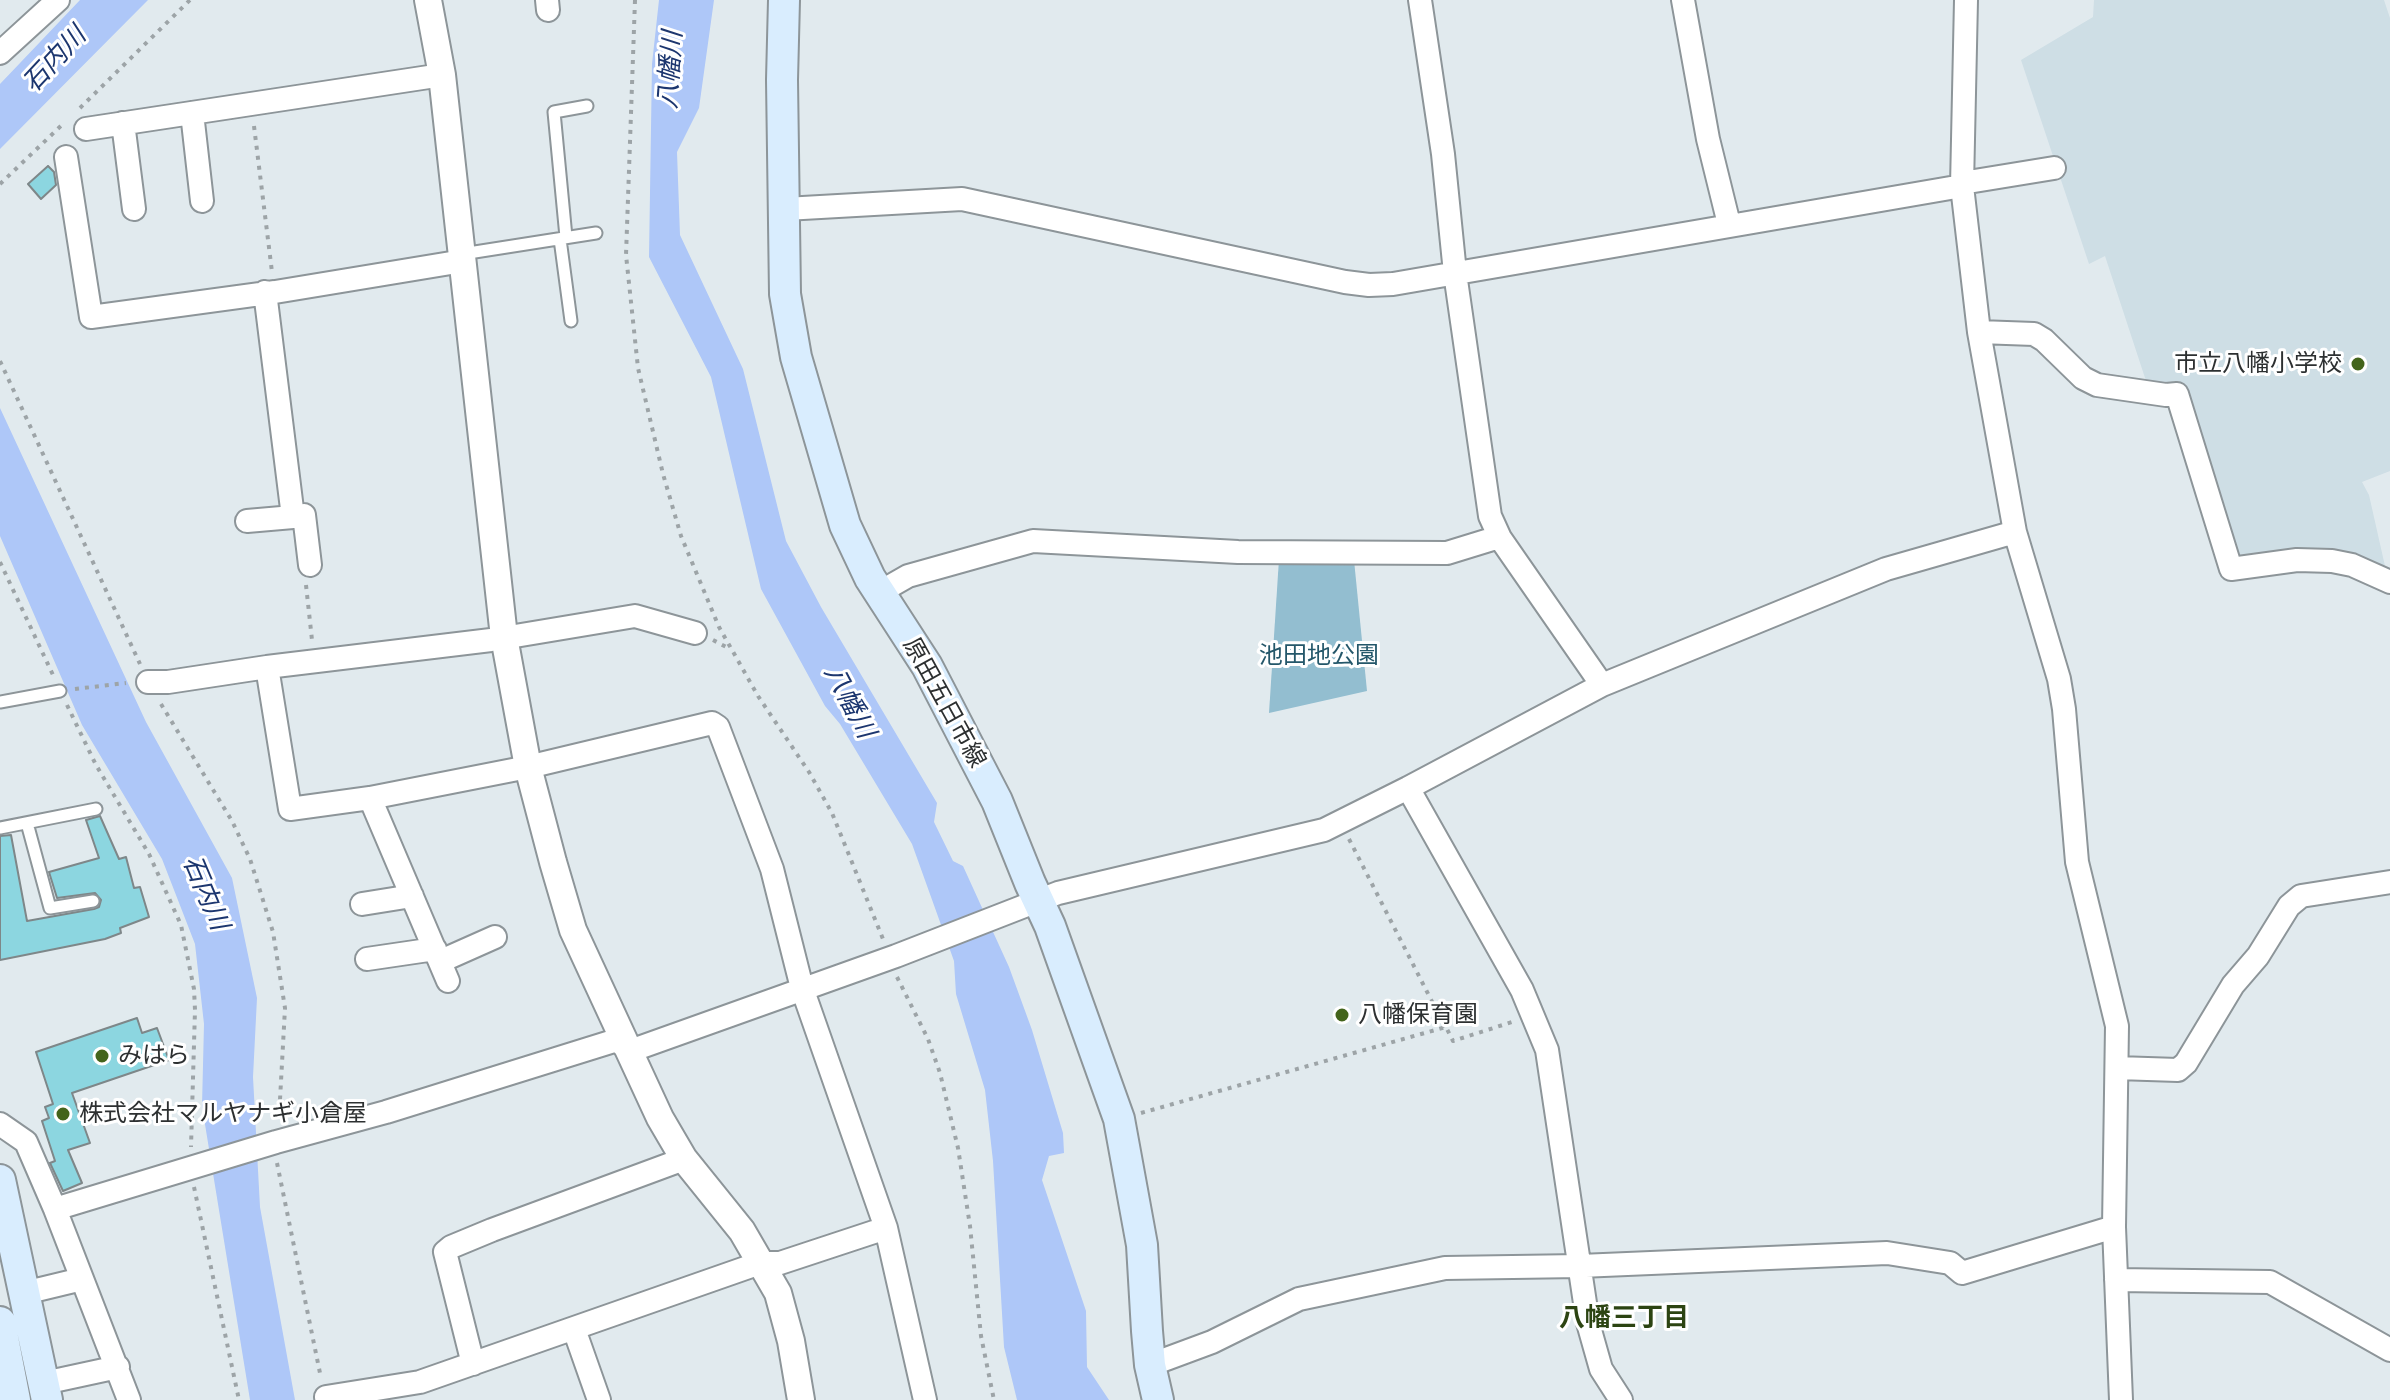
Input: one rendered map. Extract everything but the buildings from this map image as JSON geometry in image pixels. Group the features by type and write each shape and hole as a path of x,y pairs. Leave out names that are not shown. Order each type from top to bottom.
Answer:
{"main road":[{"name":"原田五日市線","path":"784,0 785,294 796,357 845,525 861,560 927,666 990,787 1033,902 1050,926 1119,1119 1142,1245 1150,1365 1158,1400"},
{"path":"0,1180 45,1392"},
{"path":"0,1322 15,1400"}],"street":[{"path":"0,53 58,0"},
{"path":"428,0 442,75 504,637 528,767 573,930 660,1118 684,1159 742,1231 778,1293 791,1341 801,1400"},
{"path":"1420,0 1490,516 1499,537 1602,685"},
{"path":"1683,0 1708,139 1729,224"},
{"path":"1966,0 1962,184 1979,332 2015,532 2059,679 2077,862 2115,1009 2114,1227 2121,1400"},
{"path":"86,129 442,75"},
{"path":"192,113 202,201"},
{"path":"123,123 134,209"},
{"path":"66,157 91,317 270,292 462,258"},
{"path":"785,209 962,199 1369,285 1393,284 2054,168"},
{"path":"270,292 293,517"},
{"path":"1979,332 2034,334 2083,378 2097,385 2177,394 2231,569 2297,560 2332,561 2352,565 2390,582"},
{"path":"247,521 304,515 308,568"},
{"path":"630,1051 892,957 1058,893 1324,830 1602,685 1886,569 2015,532"},
{"path":"880,592 908,576 1033,541 1238,552 1447,553 1499,537"},
{"path":"144,682 168,682 504,637 635,616 695,633"},
{"path":"267,667 290,809 370,798 528,767 712,723 718,727 772,869 802,988 886,1228 925,1400"},
{"path":"1408,788 1522,990 1547,1050 1588,1323 1601,1369 1621,1400"},
{"path":"370,798 441,964"},
{"path":"2117,1068 2178,1070 2186,1063 2233,985 2258,956 2289,906 2301,896 2390,882"},
{"path":"362,904 412,896"},
{"path":"367,959 441,964 495,937"},
{"path":"55,1209 386,1112 617,1040 630,1051"},
{"path":"0,1124 26,1142 129,1400"},
{"path":"473,1364 445,1252 492,1230 684,1159"},
{"path":"1150,1365 1212,1342 1312,1294 1445,1268 1580,1266 1887,1253 1950,1263 1962,1273 2114,1227"},
{"path":"326,1397 424,1391 473,1364 760,1263 780,1263 886,1228"},
{"path":"24,1293 82,1279"},
{"path":"2116,1280 2270,1282 2390,1350"},
{"path":"574,1329 599,1400"},
{"path":"45,1392 118,1367"}],"lane":[{"path":"571,321 554,112 587,106"},
{"path":"462,258 596,233"},
{"path":"0,702 63,691"},
{"path":"0,828 96,809"},
{"path":"27,823 50,908 93,901"}],"path":[{"path":"0,184 190,0"},
{"path":"635,0 626,255 638,368 663,474 681,536 719,627 758,696 809,772 832,813 928,1039 940,1073 958,1148 970,1226 981,1336 994,1400"},
{"path":"252,103 270,292"},
{"path":"0,361 144,682 232,821 250,859 273,932 285,1008 271,1144 326,1397"},
{"path":"0,562 96,765 149,854 183,934 194,989 196,1022 190,1170 239,1400"},
{"path":"308,568 315,661"},
{"path":"63,691 144,682"},
{"path":"1340,823 1453,1041 1532,1015"},
{"path":"1119,1119 1446,1027"}],"shaded area":[{"path":"2094,0 2384,0 2390,18 2390,471 2362,482 2369,495 2387,575 2236,561 2168,387 2147,384 2105,256 2089,264 2021,60 2093,17"}],"green space":[{"name":"池田地公園","path":"1279,559 1354,560 1367,691 1269,713"}],"water":[{"name":"石内川","path":"80,0 148,0 0,149 0,84"},
{"name":"八幡川","path":"659,0 714,0 699,108 677,152 680,235 743,369 786,541 821,607 937,803 934,822 953,861 963,866 1009,967 1063,1133 1064,1153 1049,1156 1042,1180 1086,1311 1087,1367 1109,1400 1017,1400 1004,1347 993,1161 985,1090 956,994 954,961 912,844 840,724 825,706 761,589 711,377 649,257 652,64"},
{"name":"石内川","path":"0,408 146,722 232,878 257,998 253,1077 260,1207 295,1400 250,1400 202,1106 204,1024 195,944 162,859 82,725 0,536"}],"place":[{"name":"市立八幡小学校","path":"2358,364"},
{"name":"八幡保育園","path":"1342,1015"},
{"name":"みはら","path":"102,1056"},
{"name":"株式会社マルヤナギ小倉屋","path":"63,1114"}],"district":[{"name":"八幡三丁目","path":"1624,1319"}]}
